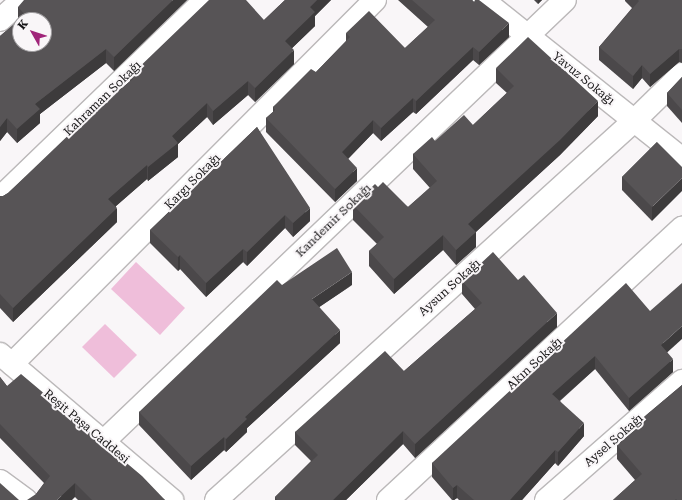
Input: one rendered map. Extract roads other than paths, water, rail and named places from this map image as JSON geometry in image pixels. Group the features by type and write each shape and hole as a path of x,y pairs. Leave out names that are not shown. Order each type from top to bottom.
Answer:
{"street":[{"path":"0,20 22,0"},
{"name":"Kahraman Sokağı","path":"0,198 206,0"},
{"name":"Kargı Sokağı","path":"6,359 375,0"},
{"name":"Yavuz Sokağı","path":"483,0 528,34 682,159"},
{"name":"Kandemir Sokağı","path":"103,442 565,0"},
{"name":"Aysun Sokağı","path":"216,500 635,120 682,74"},
{"name":"Akın Sokağı","path":"388,500 682,228"},
{"name":"Reşit Paşa Caddesi","path":"6,359 172,500"},
{"name":"Aysel Sokağı","path":"546,500 682,381"},
{"path":"0,481 26,500"}]}
